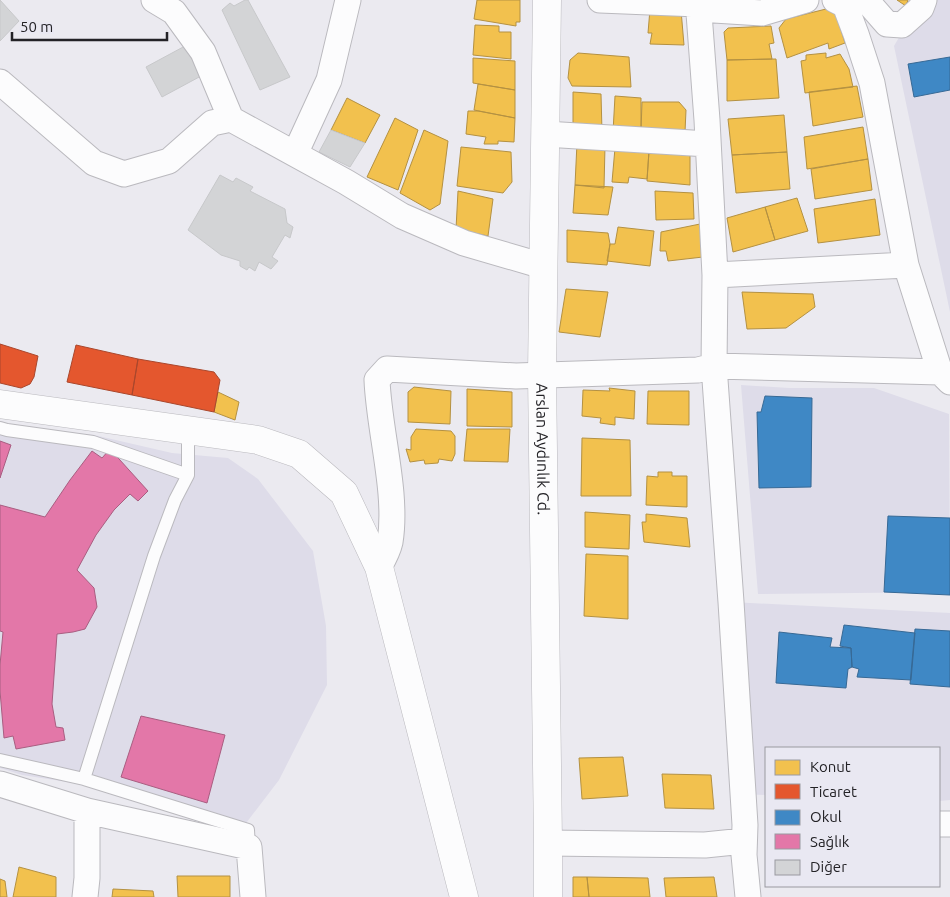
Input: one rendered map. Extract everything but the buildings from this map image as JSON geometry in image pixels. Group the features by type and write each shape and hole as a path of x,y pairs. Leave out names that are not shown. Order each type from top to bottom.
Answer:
{"street":[{"path":"154,0 174,12 203,52 231,119 346,182 402,216 464,243 543,266"},
{"path":"295,154 329,80 348,0"},
{"name":"Arslan Aydınlık Cd.","path":"547,0 542,374 548,897"},
{"path":"600,0 698,4 762,13 806,0"},
{"path":"379,567 390,544 392,520 378,404 377,380 387,369 516,376 698,370 714,366 945,377 906,265 872,83 845,5 835,0"},
{"path":"866,0 888,24 902,25 921,8 924,0"},
{"path":"698,4 715,275 714,366 731,602 752,831 748,897"},
{"path":"0,82 94,163 124,174 168,161 212,123 231,119"},
{"path":"545,134 708,144"},
{"path":"715,275 906,265"},
{"path":"0,404 258,440 299,454 344,493 379,567 464,897"},
{"path":"0,784 87,811 249,847 253,897"},
{"path":"85,897 87,878 87,811"},
{"path":"548,844 705,845 752,831"}],"lane":[{"path":"0,428 93,442 188,475"},
{"path":"84,779 154,556 175,500 188,475 188,430"},
{"path":"0,760 84,779 248,830 249,847"}],"shaded area":[{"path":"921,0 950,0 950,312 894,46"},
{"path":"741,385 789,388 874,388 949,414 950,592 758,594"},
{"path":"0,421 28,429 94,435 172,453 228,458 258,479 313,551 326,626 327,685 279,780 237,835 113,789 22,775 0,768"},
{"path":"731,602 950,613 950,800 940,801 940,747 765,747 765,795 742,794"}]}
